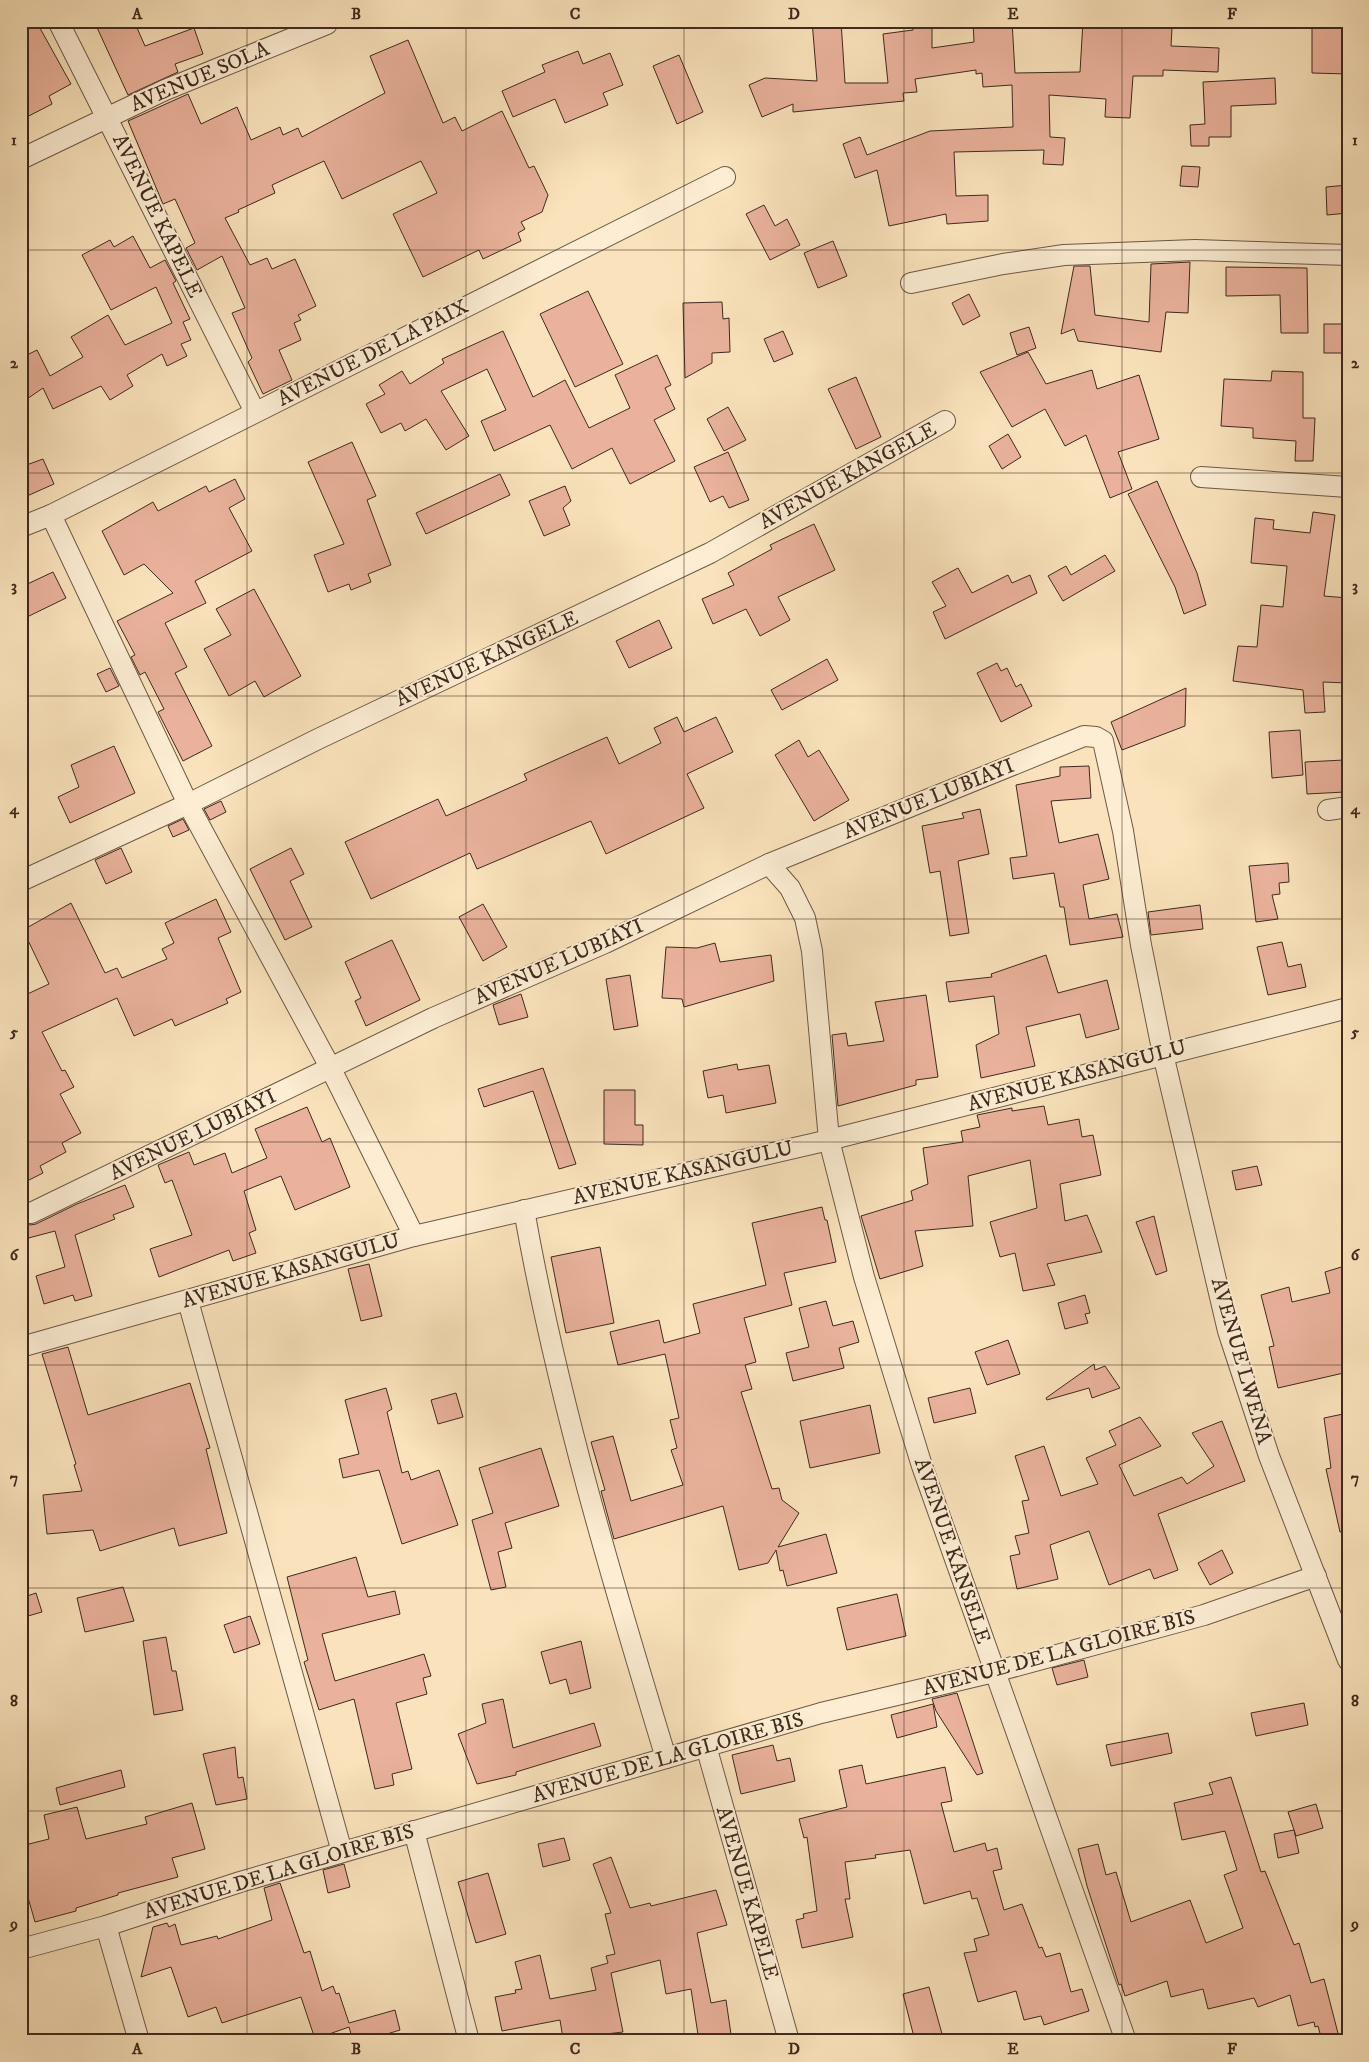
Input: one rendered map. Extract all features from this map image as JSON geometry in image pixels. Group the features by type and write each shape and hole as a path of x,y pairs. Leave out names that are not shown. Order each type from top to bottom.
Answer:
{"street":[{"name":"AVENUE KAPELE","path":"58,21 255,412"},
{"name":"AVENUE SOLA","path":"21,159 165,90 327,24"},
{"name":"AVENUE DE LA PAIX","path":"21,527 51,515 725,178"},
{"path":"911,284 1003,264 1064,255 1195,250 1348,255"},
{"name":"AVENUE KANGELE","path":"21,881 188,804 318,739 710,553 945,422"},
{"path":"1202,478 1348,487"},
{"path":"51,515 188,804 330,1067 414,1236"},
{"name":"AVENUE LUBIAYI","path":"32,1214 433,1018 605,943 769,864 1084,736 1096,737"},
{"name":"AVENUE LWENA","path":"1096,737 1103,741 1123,831 1141,945 1163,1054 1228,1331 1269,1456 1348,1660"},
{"name":"AVENUE KANSELE","path":"769,864 790,888 805,918 812,951 829,1140 864,1277 922,1466 1126,2041"},
{"name":"AVENUE KASANGULU","path":"21,1347 414,1236 829,1140 1348,1008"},
{"path":"524,1210 538,1288 559,1384 610,1572 666,1758"},
{"path":"188,1301 342,1852"},
{"name":"AVENUE DE LA GLOIRE BIS","path":"22,1945 106,1926 342,1852 821,1713 994,1672 1204,1614 1316,1576"},
{"name":"AVENUE KAPELE","path":"706,1746 789,2041"},
{"path":"414,1831 470,2041"},
{"path":"106,1926 139,2041"}],"building":[{"path":"21,21 36,21 71,84 49,96 52,104 21,120"},
{"path":"94,21 134,21 145,46 194,28 203,54 175,64 178,72 128,95"},
{"path":"812,21 841,21 845,83 888,83 883,34 913,30 913,21 932,21 932,48 974,42 973,21 1012,21 1015,73 1080,72 1083,21 1106,21 1106,26 1172,28 1171,46 1219,48 1218,72 1163,70 1163,76 1133,76 1130,118 1105,117 1106,99 1049,95 1050,137 1065,138 1063,165 1043,164 1044,150 954,152 956,196 988,195 988,221 947,224 946,214 889,226 877,170 855,178 843,144 860,137 867,155 930,131 1013,127 1012,85 983,87 982,73 976,74 976,70 915,79 917,92 903,93 904,101 793,112 793,104 762,117 749,85 765,78 817,81"},
{"path":"1312,28 1348,28 1348,74 1312,73"},
{"path":"408,40 443,123 455,117 462,131 502,111 529,168 534,166 548,195 542,212 521,222 525,229 518,233 521,241 483,259 479,250 423,277 393,214 437,193 421,161 342,199 324,161 272,185 275,193 225,218 250,265 267,258 272,269 295,259 316,306 298,315 301,320 294,323 301,340 279,350 292,380 263,394 248,362 252,358 232,313 245,308 222,256 197,270 186,248 195,243 175,199 163,204 128,121 188,94 201,124 237,107 251,140 280,127 283,135 298,128 302,137 385,93 370,56"},
{"path":"578,51 583,64 610,53 623,85 603,93 608,105 565,123 555,99 513,117 502,91 545,72 542,65"},
{"path":"679,55 703,112 677,124 653,66"},
{"path":"1275,78 1276,104 1231,106 1231,137 1209,137 1209,146 1191,146 1190,125 1205,124 1203,82"},
{"path":"1182,166 1200,167 1198,187 1180,186"},
{"path":"1348,185 1348,213 1327,215 1326,187"},
{"path":"764,205 775,226 787,219 800,245 770,260 746,214"},
{"path":"133,236 150,268 165,260 176,281 173,283 190,319 183,322 191,340 181,344 187,356 167,366 162,354 127,375 133,386 110,400 101,386 53,409 43,388 21,403 21,358 37,350 50,376 83,357 71,337 108,315 125,345 172,323 156,287 111,310 82,255 110,240 114,247"},
{"path":"833,241 847,276 818,288 804,253"},
{"path":"1190,262 1188,313 1166,312 1161,352 1078,341 1074,329 1061,334 1074,266 1090,266 1095,315 1149,322 1151,264"},
{"path":"1226,267 1307,268 1308,333 1281,333 1280,295 1226,296"},
{"path":"588,291 623,364 575,387 540,314"},
{"path":"969,294 980,316 963,325 952,303"},
{"path":"722,302 723,319 729,318 730,352 712,353 712,363 685,378 683,303"},
{"path":"1324,324 1348,324 1348,353 1324,353"},
{"path":"1029,327 1036,348 1017,355 1010,333"},
{"path":"503,331 533,397 565,380 589,428 630,408 615,375 657,355 671,385 665,388 675,409 654,420 675,461 630,484 612,448 572,469 550,425 494,451 481,421 506,410 487,369 441,391 469,436 446,450 426,419 405,431 401,423 381,433 366,404 385,394 379,385 402,371 410,384 444,363 442,359"},
{"path":"783,331 793,354 774,362 764,339"},
{"path":"1028,352 1046,384 1092,370 1097,389 1139,375 1159,439 1118,452 1132,489 1110,498 1086,435 1065,446 1045,409 1012,427 980,372"},
{"path":"1272,371 1303,372 1303,418 1315,418 1313,461 1295,461 1296,441 1253,438 1253,428 1221,426 1224,379 1271,381"},
{"path":"856,377 881,437 856,449 828,389"},
{"path":"728,407 746,440 724,451 707,419"},
{"path":"1008,434 1021,457 1002,469 989,446"},
{"path":"352,442 376,496 367,500 391,565 368,574 371,582 351,590 349,584 328,592 314,555 344,544 308,462"},
{"path":"728,452 749,500 729,508 723,496 710,502 694,467"},
{"path":"43,459 54,484 27,496 21,484 21,467"},
{"path":"500,474 510,495 426,534 416,513"},
{"path":"235,479 245,499 229,508 252,551 195,581 206,603 165,623 187,667 175,673 212,746 183,761 158,712 164,709 145,672 140,675 131,657 135,655 117,621 173,593 144,564 124,575 102,531 153,502 158,511 206,486 209,492"},
{"path":"1157,481 1197,573 1206,605 1184,614 1175,587 1128,494"},
{"path":"565,486 571,501 563,508 570,525 544,536 529,501"},
{"path":"1313,512 1335,515 1324,596 1348,598 1348,683 1323,682 1325,712 1305,713 1303,690 1233,681 1238,646 1257,647 1261,605 1283,607 1287,566 1251,563 1255,518 1274,520 1273,529 1310,533"},
{"path":"814,524 835,570 778,597 790,620 760,636 746,609 713,624 702,599 734,585 728,573 772,549 770,545"},
{"path":"1105,555 1115,571 1063,601 1048,576 1066,566 1071,575"},
{"path":"958,568 972,593 1008,575 1012,583 1030,575 1037,593 945,639 933,612 946,606 932,582"},
{"path":"53,572 66,598 27,617 21,606 21,587"},
{"path":"254,589 301,676 264,697 255,681 229,696 204,649 231,635 216,609"},
{"path":"659,620 672,648 629,668 616,641"},
{"path":"827,659 838,680 782,710 771,690"},
{"path":"997,663 1001,671 1007,668 1016,687 1021,684 1032,706 1001,722 977,673"},
{"path":"110,668 119,686 106,692 97,674"},
{"path":"1186,688 1185,726 1122,750 1111,722"},
{"path":"677,717 684,732 716,717 733,752 687,774 704,808 606,854 591,821 477,869 470,853 371,899 345,842 438,799 446,816 527,780 524,774 607,737 619,764 661,743 654,728"},
{"path":"1300,730 1303,775 1272,778 1269,732"},
{"path":"799,740 808,757 819,750 849,800 814,821 775,755"},
{"path":"114,746 135,793 70,823 58,797 79,787 71,765"},
{"path":"1344,760 1345,792 1307,794 1305,762"},
{"path":"1089,766 1091,798 1051,801 1059,843 1098,834 1109,879 1083,885 1089,919 1117,914 1123,937 1070,945 1064,907 1060,907 1054,873 1013,879 1010,858 1027,856 1016,785 1060,776 1060,767"},
{"path":"221,801 226,812 210,820 204,809"},
{"path":"980,809 989,854 958,861 969,933 950,936 940,871 930,873 922,826 964,818 962,813"},
{"path":"183,819 189,830 173,837 168,826"},
{"path":"121,848 132,872 106,884 95,860"},
{"path":"291,848 304,874 290,881 312,927 285,940 250,869"},
{"path":"1288,863 1289,882 1279,883 1280,894 1272,895 1278,919 1256,922 1249,866"},
{"path":"216,899 231,932 218,938 241,992 226,999 228,1003 175,1026 172,1019 134,1036 117,998 42,1032 62,1071 65,1070 74,1087 60,1094 81,1133 62,1143 66,1152 40,1166 43,1173 21,1184 21,997 49,984 23,930 71,903 105,973 117,968 122,978 167,959 162,949 174,943 165,923"},
{"path":"483,904 507,947 483,961 459,917"},
{"path":"1200,905 1203,929 1151,935 1148,912"},
{"path":"392,940 420,1000 366,1026 355,1001 361,998 345,962"},
{"path":"1282,942 1288,967 1301,964 1306,987 1268,995 1257,947"},
{"path":"715,943 720,962 771,955 774,981 684,1007 682,999 662,998 666,947 697,948"},
{"path":"1046,955 1058,993 1107,980 1119,1029 1086,1038 1080,1014 1026,1027 1035,1066 981,1078 976,1045 999,1034 994,996 949,1002 946,982 992,977 991,974"},
{"path":"630,975 638,1026 614,1030 606,979"},
{"path":"521,994 528,1017 499,1025 493,1005"},
{"path":"926,995 938,1077 916,1080 916,1085 838,1106 832,1035 846,1033 848,1046 884,1041 875,1002"},
{"path":"737,1064 738,1070 769,1065 776,1103 726,1113 723,1095 708,1098 703,1071"},
{"path":"543,1068 576,1164 559,1169 533,1091 484,1107 478,1089"},
{"path":"604,1090 635,1090 635,1125 643,1125 643,1145 604,1144"},
{"path":"1044,1106 1048,1125 1079,1119 1082,1137 1093,1135 1101,1175 1060,1184 1065,1221 1087,1215 1102,1252 1047,1264 1055,1285 1023,1291 1015,1253 1000,1257 990,1222 1037,1208 1030,1160 968,1176 973,1226 915,1231 923,1266 880,1279 861,1216 913,1200 911,1191 928,1184 923,1148 963,1142 961,1131 980,1127 977,1115 1012,1108 1012,1111"},
{"path":"307,1107 322,1142 330,1138 350,1187 295,1210 281,1176 244,1191 256,1230 249,1233 256,1253 233,1261 229,1250 159,1277 150,1249 192,1235 172,1180 165,1183 158,1165 189,1152 194,1165 225,1153 232,1173 267,1158 255,1129"},
{"path":"1257,1166 1262,1185 1236,1190 1232,1171"},
{"path":"125,1185 134,1207 113,1215 115,1219 75,1235 92,1296 75,1301 73,1295 44,1304 36,1276 65,1267 55,1231 21,1240 21,1221 30,1225 36,1224 77,1204"},
{"path":"822,1207 825,1220 827,1220 836,1262 784,1273 792,1305 744,1318 756,1362 745,1365 752,1389 741,1392 772,1489 779,1488 782,1500 799,1513 778,1547 826,1534 837,1573 787,1586 783,1570 780,1571 776,1550 768,1563 739,1570 723,1506 614,1539 601,1491 605,1490 591,1442 613,1436 631,1501 683,1485 671,1450 677,1448 670,1420 679,1418 665,1354 618,1365 610,1332 659,1320 664,1343 700,1333 693,1304 766,1285 752,1223"},
{"path":"1154,1216 1167,1271 1156,1275 1136,1222"},
{"path":"600,1247 614,1323 566,1333 551,1257"},
{"path":"369,1264 382,1316 361,1321 348,1269"},
{"path":"1348,1265 1348,1372 1278,1388 1269,1347 1274,1346 1261,1295 1289,1287 1292,1302 1330,1293 1325,1272"},
{"path":"1085,1295 1090,1313 1085,1314 1088,1323 1065,1329 1058,1303"},
{"path":"826,1301 833,1326 853,1321 859,1342 839,1348 844,1368 793,1381 786,1353 809,1347 799,1308"},
{"path":"1008,1340 1020,1374 987,1385 975,1352"},
{"path":"68,1347 88,1415 190,1383 210,1448 206,1449 227,1533 179,1546 174,1528 100,1551 93,1530 47,1534 43,1495 82,1491 74,1465 76,1464 42,1354"},
{"path":"1094,1364 1095,1370 1105,1366 1120,1388 1092,1398 1089,1388 1047,1400 1046,1398"},
{"path":"386,1388 392,1409 387,1412 402,1473 408,1471 411,1480 439,1470 458,1525 402,1544 379,1470 343,1478 339,1459 359,1454 345,1400"},
{"path":"970,1388 976,1413 934,1423 928,1398"},
{"path":"456,1393 463,1417 438,1424 431,1400"},
{"path":"870,1405 880,1453 810,1468 800,1421"},
{"path":"1348,1413 1348,1531 1340,1532 1326,1469 1331,1468 1324,1418"},
{"path":"1140,1417 1161,1446 1119,1465 1134,1496 1182,1477 1187,1484 1214,1466 1192,1433 1222,1421 1245,1481 1158,1514 1178,1570 1154,1579 1150,1569 1109,1585 1089,1531 1050,1545 1058,1579 1017,1589 1010,1556 1020,1554 1015,1536 1029,1533 1022,1501 1029,1500 1015,1456 1044,1446 1061,1496 1098,1484 1086,1458 1116,1445 1109,1431"},
{"path":"541,1448 559,1506 505,1523 512,1548 498,1552 506,1587 491,1590 472,1520 493,1513 479,1468"},
{"path":"1222,1550 1233,1573 1210,1585 1198,1563"},
{"path":"356,1557 368,1597 395,1591 400,1614 322,1634 335,1681 424,1654 431,1676 423,1678 427,1694 396,1703 412,1769 392,1774 394,1785 375,1789 354,1699 319,1710 304,1662 308,1660 287,1577"},
{"path":"123,1587 134,1621 85,1632 77,1598"},
{"path":"36,1593 42,1612 21,1618 21,1598"},
{"path":"897,1594 906,1636 847,1650 837,1608"},
{"path":"250,1616 260,1644 234,1653 224,1625"},
{"path":"166,1637 172,1671 176,1671 183,1710 154,1715 143,1641"},
{"path":"581,1641 591,1688 570,1694 566,1679 550,1684 541,1652"},
{"path":"1084,1660 1088,1677 1057,1685 1052,1668"},
{"path":"957,1693 983,1773 977,1775 936,1711 932,1699"},
{"path":"503,1699 513,1748 594,1723 601,1746 516,1772 516,1775 477,1784 458,1734 486,1723 482,1704"},
{"path":"1304,1703 1308,1725 1256,1736 1251,1713"},
{"path":"933,1704 937,1727 897,1738 891,1715"},
{"path":"1168,1733 1172,1753 1111,1766 1106,1745"},
{"path":"773,1745 777,1761 790,1758 795,1781 741,1794 732,1755"},
{"path":"235,1747 238,1778 243,1777 247,1799 216,1805 203,1754"},
{"path":"862,1765 866,1784 945,1767 952,1801 941,1803 954,1852 985,1843 987,1851 997,1848 1002,1869 993,1871 1004,1910 1022,1904 1039,1948 1042,1947 1046,1957 1060,1953 1071,1992 1082,1989 1089,2011 1044,2025 1041,2016 1024,2020 1016,1991 978,2002 964,1953 977,1951 974,1939 989,1935 977,1898 972,1899 970,1891 924,1904 910,1850 875,1855 876,1858 845,1862 850,1899 845,1899 853,1937 802,1948 796,1920 804,1918 803,1914 817,1911 807,1837 804,1838 799,1819 847,1807 839,1770"},
{"path":"121,1770 125,1787 60,1805 56,1788"},
{"path":"1231,1777 1261,1872 1265,1871 1294,1945 1299,1943 1311,1983 1324,1979 1340,2041 1322,2041 1318,2026 1315,2027 1314,2022 1298,2026 1290,1995 1258,2007 1254,1998 1208,2009 1203,1989 1171,1997 1167,1981 1125,1996 1121,1984 1119,1985 1087,1886 1078,1849 1098,1844 1106,1875 1116,1872 1131,1922 1190,1900 1206,1943 1243,1928 1224,1875 1237,1870 1225,1831 1182,1840 1174,1803 1213,1794 1209,1783"},
{"path":"192,1803 205,1849 172,1858 178,1877 118,1893 118,1895 76,1908 76,1911 35,1922 21,1873 21,1846 49,1839 44,1815 77,1807 86,1839 147,1824 145,1817"},
{"path":"1316,1804 1323,1828 1296,1836 1288,1812"},
{"path":"1294,1830 1299,1853 1278,1858 1274,1834"},
{"path":"564,1838 570,1860 543,1867 538,1844"},
{"path":"611,1857 630,1908 650,1903 651,1906 716,1890 727,1925 697,1933 711,2003 726,2000 732,2041 699,2041 691,1989 666,1994 660,1960 611,1973 623,2032 563,2039 560,2020 502,2031 495,1997 516,1993 515,1990 522,1989 515,1962 540,1955 550,1999 596,1990 591,1968 608,1963 606,1956 615,1954 605,1914 611,1913 593,1864"},
{"path":"344,1864 350,1887 328,1893 323,1870"},
{"path":"488,1873 506,1934 476,1943 458,1882"},
{"path":"280,1883 304,1953 310,1951 322,1991 333,1986 336,1994 339,1993 349,2023 395,2010 400,2030 364,2041 353,2041 349,2027 315,2039 301,1997 222,2023 216,2007 188,2017 171,1967 141,1977 153,1927 167,1923 169,1927 175,1924 181,1945 217,1936 218,1939 272,1920 264,1888"},
{"path":"929,1987 944,2041 915,2041 903,1994"}]}
